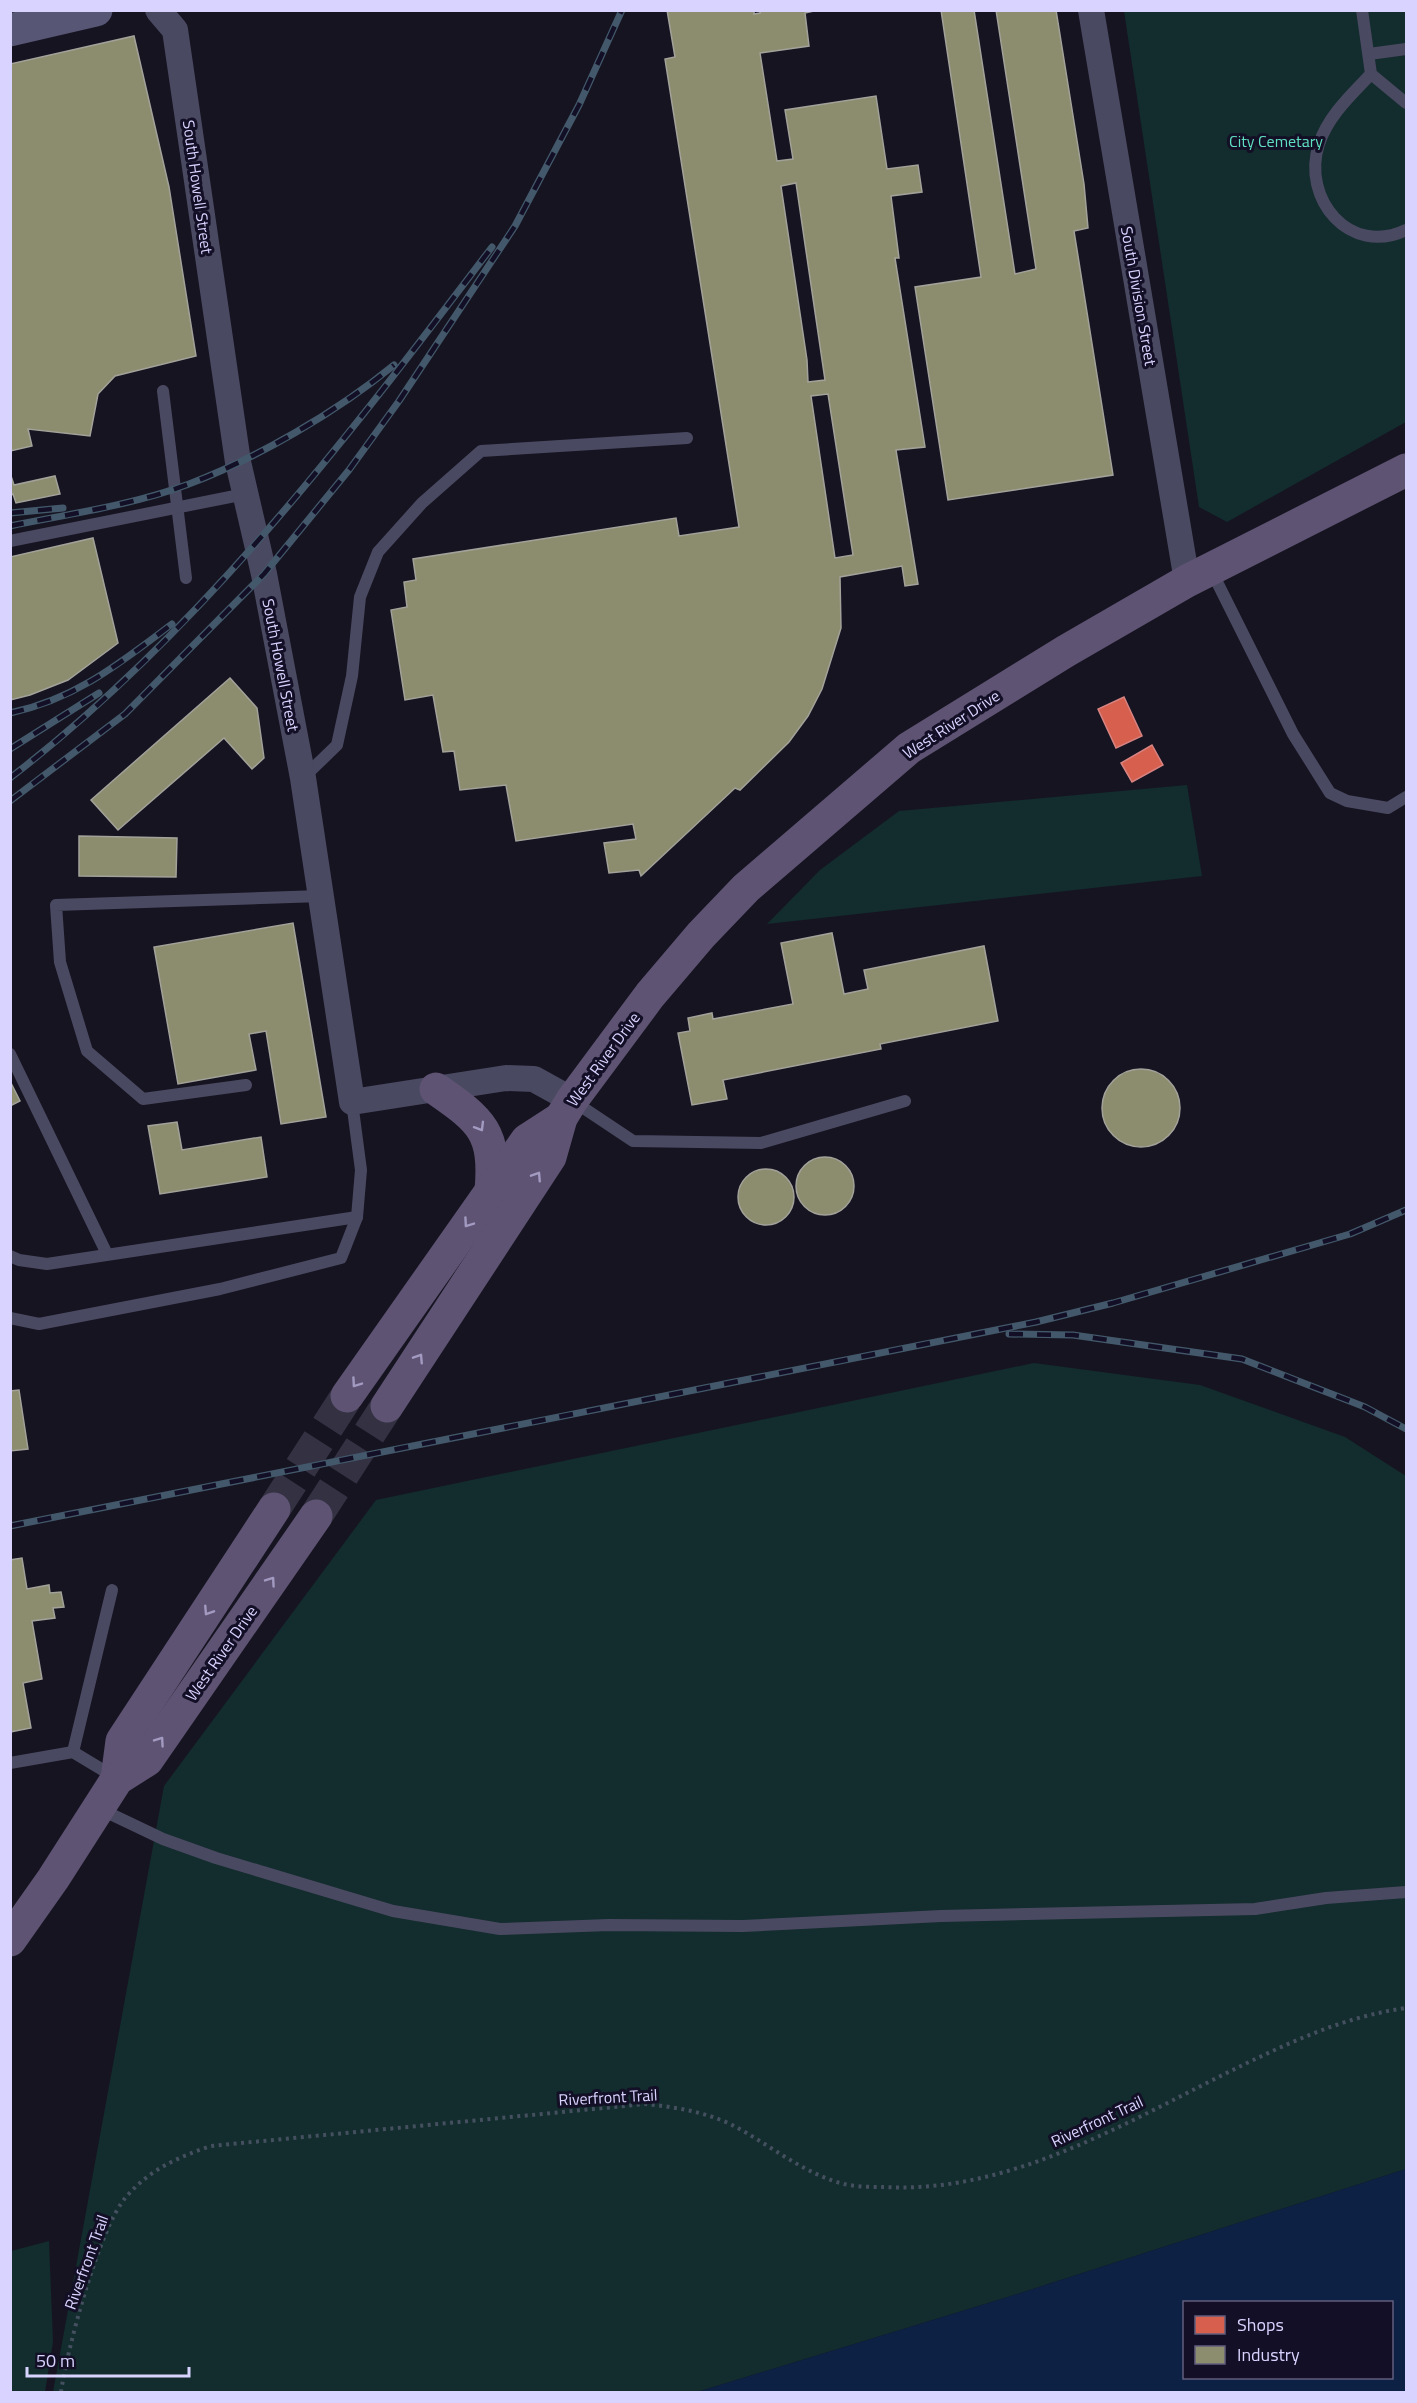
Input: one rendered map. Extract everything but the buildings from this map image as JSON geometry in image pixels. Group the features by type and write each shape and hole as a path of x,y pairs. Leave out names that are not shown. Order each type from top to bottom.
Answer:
{"main road":[{"name":"West River Drive","path":"347,1396 527,1140 567,1109 650,995 746,888 909,748 1066,651 1199,575 1407,470"},
{"path":"436,1089 472,1114 484,1132 494,1160 491,1191"},
{"name":"West River Drive","path":"387,1407 550,1156 567,1109"},
{"name":"West River Drive","path":"117,1779 122,1741 274,1509"},
{"name":"West River Drive","path":"10,1940 53,1879 117,1779 147,1760 316,1516"}],"street":[{"path":"10,30 96,10"},
{"name":"South Howell Street","path":"158,10 175,30 245,494 264,574 303,778 351,1102"},
{"name":"South Division Street","path":"1091,10 1199,575"},
{"path":"351,1102 506,1078 534,1079 567,1109"}],"lane":[{"path":"1362,10 1371,74 1407,103"},
{"path":"1369,54 1407,49"},
{"path":"1371,74 1330,121 1319,143 1315,163 1317,182 1323,203 1337,223 1357,233 1382,237 1407,230"},
{"path":"163,391 186,578"},
{"path":"303,778 337,745 352,676 360,597 378,552 422,503 481,451 687,438"},
{"path":"10,541 245,494"},
{"path":"1199,575 1330,794 1347,801 1388,808 1407,797"},
{"path":"246,1085 143,1099 87,1051 60,962 56,905 321,896"},
{"path":"10,1054 107,1254"},
{"path":"567,1109 633,1141 761,1143 904,1101"},
{"path":"10,1318 39,1324 220,1289 341,1258 357,1217 361,1170 351,1102"},
{"path":"10,1256 19,1260 47,1264 357,1217"},
{"path":"73,1752 112,1590"},
{"path":"10,1763 73,1752 117,1779"},
{"path":"97,1808 163,1839 216,1858 393,1911 500,1929 609,1924 743,1926 941,1916 1255,1909 1326,1899 1407,1892"}],"path":[{"name":"Riverfront Trail","path":"61,2392 78,2316 108,2229 124,2199 147,2175 182,2156 211,2146 645,2104 687,2109 728,2123 805,2169 844,2184 886,2188 949,2185 1020,2169 1289,2042 1337,2023 1407,2008"}],"green space":[{"name":"City Cemetary","path":"1124,11 1406,11 1406,422 1227,522 1199,507"},
{"path":"1187,785 1202,876 767,924 820,870 899,811"},
{"path":"1034,1363 1200,1385 1345,1437 1406,1476 1406,2169 1008,2297 697,2392 53,2392 164,1786 376,1500"},
{"path":"49,2241 53,2342 45,2392 11,2392 11,2251"}],"water":[{"path":"1406,2169 1406,2392 697,2392 1008,2297"}],"tunnel":[{"path":"274,1509 347,1396"},
{"path":"316,1516 387,1406"}],"railway":[{"path":"10,801 125,714 264,574 349,470 399,401 515,226 579,105 622,10"},
{"path":"10,778 79,721 145,660 208,596 268,529 383,390 492,247"},
{"path":"10,526 146,498 189,484 242,461 296,432 372,383 394,365"},
{"path":"10,513 63,508"},
{"path":"10,713 34,707 77,689 115,666 172,624"},
{"path":"10,749 99,693"},
{"path":"10,1526 1036,1322 1113,1303 1350,1234 1406,1210"},
{"path":"1009,1334 1073,1335 1242,1359 1365,1407 1406,1429"}]}
